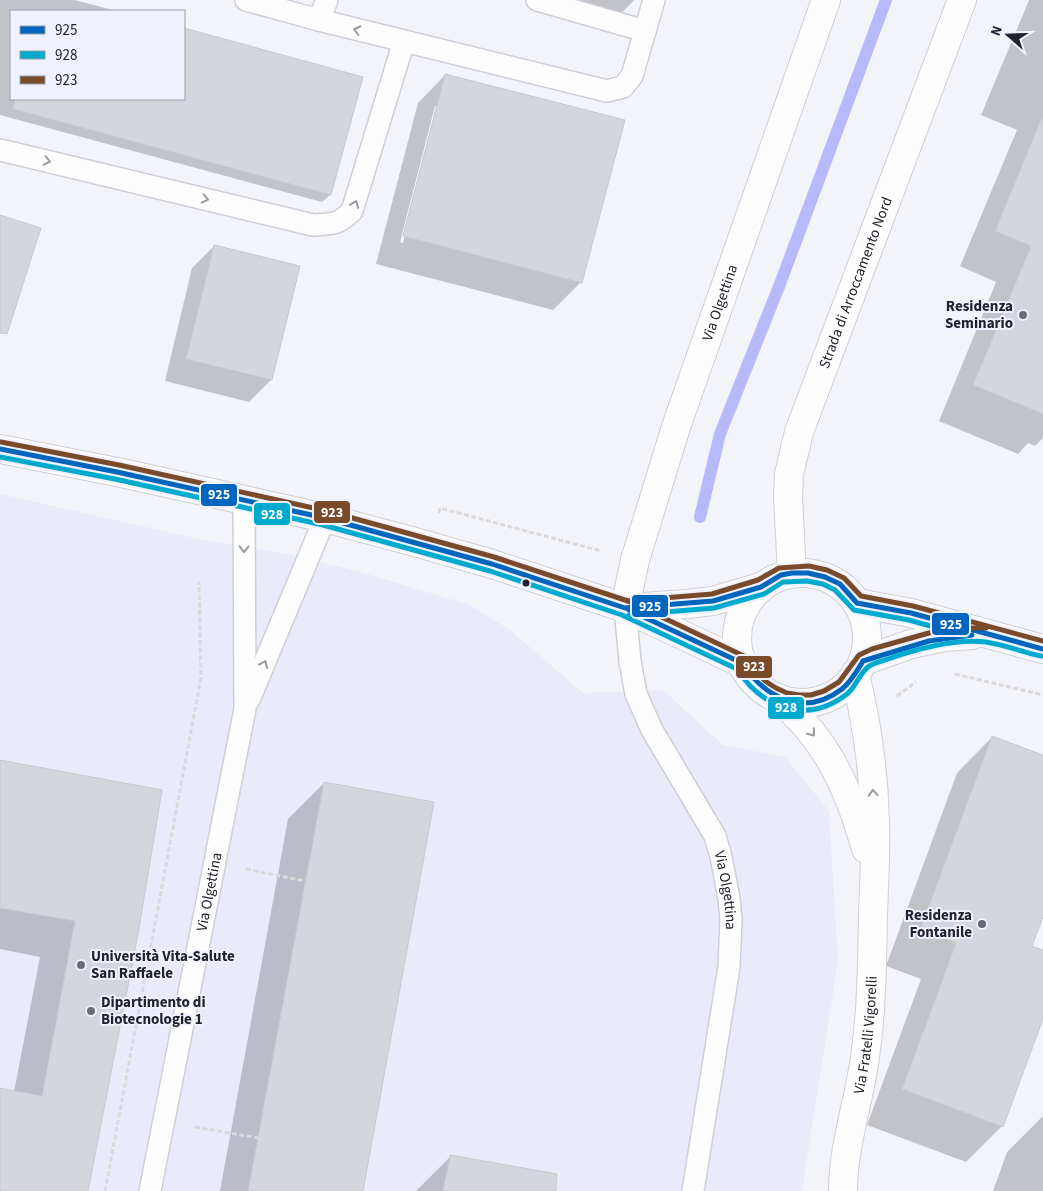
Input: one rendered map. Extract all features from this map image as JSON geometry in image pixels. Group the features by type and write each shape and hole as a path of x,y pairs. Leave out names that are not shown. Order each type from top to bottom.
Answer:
{"street":[{"name":"Via Olgettina","path":"625,608 635,560 676,427 826,0"},
{"name":"Strada di Arroccamento Nord","path":"792,573 788,497 789,474 799,432 962,0"},
{"path":"0,449 117,472 325,518 492,564 625,608 742,663"},
{"path":"792,573 808,573 825,577 840,584 857,603 864,619 866,641 859,667 841,690 816,702 791,702 778,698 756,684 742,663 737,638 740,615 752,595 781,575 792,573"},
{"path":"625,608 713,601 761,587"},
{"path":"857,603 911,613 1043,649"},
{"path":"859,667 911,644 945,637 986,634"},
{"name":"Via Fratelli Vigorelli","path":"843,1191 846,1157 859,1096 868,1038 871,996 875,823 871,763 859,667"},
{"name":"Via Fratelli Vigorelli","path":"778,698 809,729 838,772 859,823 874,877"}],"lane":[{"path":"246,0 319,20 607,91 623,87 632,76 654,0"},
{"path":"319,20 327,0"},
{"path":"537,0 645,31"},
{"path":"0,150 313,225 334,224 342,221 352,211 404,41"},
{"name":"Via Olgettina","path":"150,1191 245,709 244,500"},
{"name":"Via Olgettina","path":"245,709 325,518"},
{"name":"Via Olgettina","path":"625,608 630,661 636,694 652,730 715,836 723,864 729,898 731,920 729,967 693,1191"},
{"path":"245,612 251,621 265,627 282,621"}],"path":[{"path":"440,508 635,560"},
{"path":"105,1191 201,678 198,582"},
{"path":"952,673 1043,695"},
{"path":"895,698 907,687 923,678"},
{"path":"241,868 305,881"},
{"path":"193,1127 258,1138"}],"shaded area":[{"path":"0,494 199,539 277,552 357,571 470,605 510,630 583,693 663,690 723,745 785,757 829,811 838,961 802,1191 0,1191"}],"building":[{"path":"185,28 363,77 331,195 13,109 15,100 185,100"},
{"path":"445,74 625,120 582,283 403,236"},
{"name":"Residenza Seminario","path":"1042,117 1043,414 973,385 1031,246 995,231"},
{"path":"0,215 41,228 7,334 0,333"},
{"path":"214,245 300,266 272,380 186,359"},
{"name":"Residenza Fontanile","path":"992,736 1043,755 1043,917 1032,946 1043,950 1043,1019 1003,1127 902,1089 956,943 920,930"},
{"name":"Dipartimento di Biotecnologie 1","path":"0,760 162,790 138,934 88,1191 0,1191 0,1088 42,1096 75,921 0,908"},
{"path":"324,782 434,802 363,1191 248,1191"},
{"path":"450,1155 557,1174 556,1191 443,1191"}],"waterway":[{"path":"700,517 720,434 780,284 886,0"}],"transit line":[{"name":"923","path":"1,442 119,465 327,511 494,557 628,601 746,657 765,681 787,693 811,695 824,691 839,682 859,655 872,649 936,631 960,628 986,628"},
{"name":"925","path":"0,449 117,472 325,518 492,564 625,608 713,601 761,587 781,575 792,573 808,573 825,577 840,584 857,603"},
{"name":"928","path":"0,457 115,479 323,525 490,571 622,615 737,669 747,683 759,694 786,708 816,709 832,703 847,694 862,673 870,666 935,645 974,641 986,642 1041,656"},
{"name":"923","path":"627,601 712,594 758,580 779,568 809,566 827,570 844,578 861,596 913,606 1043,641"},
{"name":"928","path":"629,615 714,608 764,594 783,582 807,581 823,584 835,590 854,610 909,620 966,636"},
{"name":"925","path":"857,603 911,613 1043,649"},
{"name":"925","path":"629,610 742,663"},
{"name":"925","path":"863,661 929,641 972,635"},
{"name":"925","path":"742,663 762,686 786,700 800,703 828,698 842,689 851,680 863,661"}],"place":[{"name":"Residenza Seminario","path":"1023,315"},
{"name":"Residenza Fontanile","path":"982,924"},
{"name":"Università Vita-Salute San Raffaele","path":"81,965"},
{"name":"Dipartimento di Biotecnologie 1","path":"91,1011"}]}
